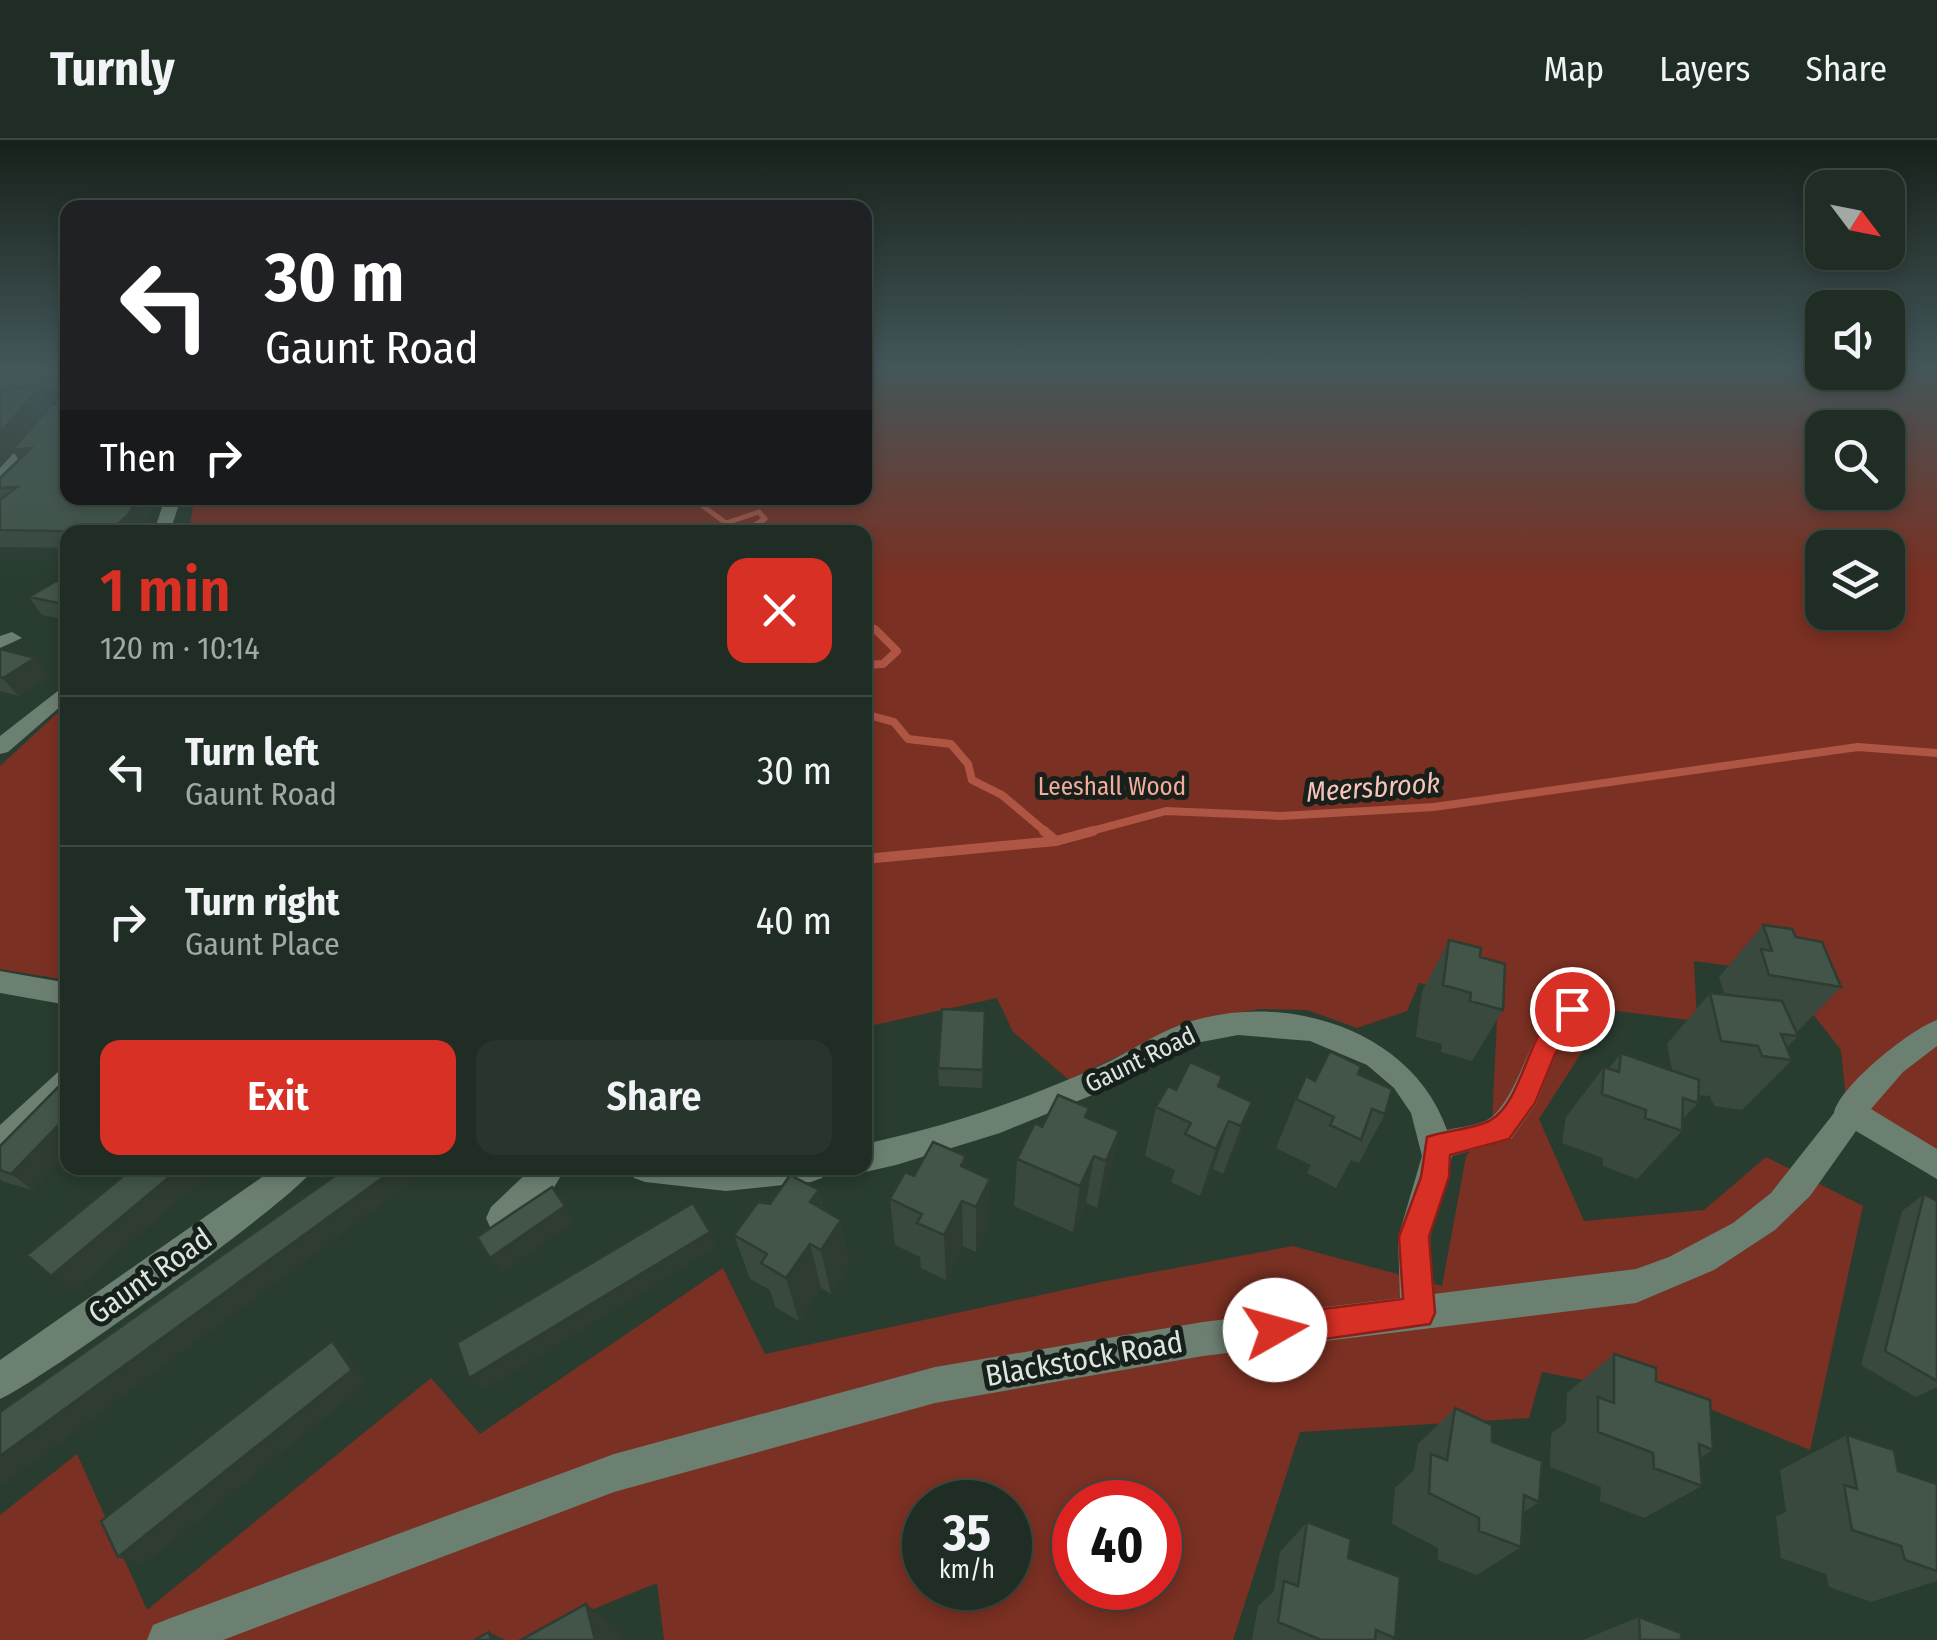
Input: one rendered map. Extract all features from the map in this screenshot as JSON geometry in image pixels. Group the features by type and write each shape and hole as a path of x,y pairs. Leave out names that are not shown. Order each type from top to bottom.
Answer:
{"street":[{"path":"0,477 30,438"},
{"path":"0,747 60,696"},
{"path":"0,982 60,993"},
{"path":"1419,1313 1414,1237 1435,1177 1437,1146 1500,1130 1526,1094 1544,1049 1572,1009"},
{"name":"Gaunt Road","path":"872,1156 1036,1108 1200,1029 1272,1021 1310,1027 1376,1057 1405,1081 1427,1110 1437,1146"},
{"name":"Blackstock Road","path":"168,1640 614,1473 935,1385 1203,1339 1636,1286 1675,1272 1756,1226 1798,1187 1848,1111 1913,1045 1937,1032"},
{"path":"0,1144 60,1088"},
{"path":"1848,1111 1937,1165"},
{"name":"Gaunt Road","path":"0,1381 289,1175"},
{"path":"502,1218 545,1175"},
{"path":"708,1175 745,1175"}],"green space":[{"name":"Leeshall Wood","path":"872,438 1805,438 1805,510 1905,510 1905,438 1937,438 1937,1161 1847,1109 1841,1050 1781,973 1694,961 1697,1021 1609,1010 1539,1119 1584,1221 1704,1210 1766,1157 1863,1206 1810,1450 1688,1400 1542,1372 1529,1418 1300,1432 1233,1640 664,1640 657,1583 518,1640 0,1640 0,1515 77,1454 147,1610 431,1378 480,1434 723,1268 765,1354 1106,1281 1293,1246 1442,1286 1466,1156 1492,1123 1498,999 1419,983 1407,1011 1357,1028 1307,1010 1260,1009 1188,1022 1069,1080 1013,1032 997,998 872,1025 872,525 189,525 194,505 872,505"},
{"path":"60,710 60,979 0,969 0,766"}],"building":[{"path":"23,438 60,438 60,505 134,505 117,525 60,525 60,531 0,530 0,500 17,487 0,488 0,478 31,448 12,450"},
{"path":"56,581 60,582 60,603 29,597"},
{"path":"0,649 35,658 3,678"},
{"path":"1763,925 1792,929 1796,937 1822,942 1841,987 1769,975 1761,949 1772,951"},
{"path":"1449,940 1481,948 1480,957 1505,964 1503,1010 1470,1001 1471,993 1443,985"},
{"path":"1710,993 1782,1001 1798,1036 1781,1034 1792,1060 1762,1056 1758,1046 1721,1041"},
{"path":"942,1009 985,1011 983,1070 938,1068"},
{"path":"1330,1051 1361,1066 1358,1074 1392,1089 1385,1114 1372,1109 1361,1140 1330,1125 1334,1117 1296,1099 1306,1076 1315,1081"},
{"path":"1621,1053 1699,1080 1698,1103 1683,1098 1682,1131 1645,1118 1646,1110 1602,1094 1604,1067 1619,1072"},
{"path":"1190,1062 1222,1076 1218,1086 1252,1102 1241,1126 1229,1121 1216,1149 1185,1134 1191,1123 1156,1107 1168,1086 1176,1090"},
{"path":"60,1085 60,1123 11,1174 0,1170 0,1146"},
{"path":"1058,1095 1089,1108 1085,1117 1119,1131 1106,1161 1094,1156 1080,1186 1017,1159 1035,1123 1042,1127"},
{"path":"933,1142 966,1156 961,1166 990,1179 976,1207 962,1201 944,1235 917,1223 922,1214 890,1199 905,1172 914,1176"},
{"path":"124,1175 172,1175 51,1276 27,1255"},
{"path":"336,1175 386,1175 0,1456 0,1412"},
{"path":"790,1175 819,1190 810,1202 841,1220 821,1250 810,1244 786,1278 761,1263 767,1254 734,1235 758,1202 770,1204"},
{"path":"552,1187 565,1206 490,1258 477,1237"},
{"path":"1924,1194 1937,1201 1937,1381 1885,1351"},
{"path":"693,1203 710,1232 469,1378 457,1343"},
{"path":"332,1341 352,1370 118,1557 101,1521"},
{"path":"1614,1354 1656,1368 1656,1381 1710,1400 1713,1450 1699,1444 1702,1486 1654,1468 1653,1453 1598,1432 1598,1397 1614,1403"},
{"path":"1455,1408 1492,1425 1492,1442 1542,1461 1539,1502 1524,1495 1521,1547 1479,1531 1479,1518 1429,1493 1431,1454 1447,1460"},
{"path":"1847,1435 1894,1450 1898,1471 1937,1484 1937,1571 1905,1560 1901,1546 1852,1530 1844,1485 1857,1489"},
{"path":"1307,1522 1351,1539 1348,1558 1400,1577 1395,1638 1376,1630 1375,1640 1321,1640 1278,1622 1284,1581 1298,1586"},
{"path":"586,1604 595,1640 521,1640"},
{"path":"1639,1617 1681,1633 1681,1640 1640,1640"},
{"path":"489,1632 491,1640 474,1640"}],"waterway":[{"name":"Meersbrook","path":"702,505 726,523 759,512 765,519 755,525"},
{"name":"Meersbrook","path":"872,628 897,651 883,664 872,665"},
{"name":"Meersbrook","path":"872,716 894,722 908,739 951,744 968,764 972,780 1002,795 1047,833"},
{"name":"Meersbrook","path":"1084,833 1166,811 1281,816 1434,807 1858,747 1937,753"},
{"name":"Meersbrook","path":"1044,831 1056,841"},
{"name":"Meersbrook","path":"1056,841 1093,831"},
{"path":"872,858 1056,841"}],"route":[{"path":"1275,1330 1419,1313 1414,1237 1435,1177 1437,1146 1500,1130 1526,1094 1544,1049 1572,1009"}]}
